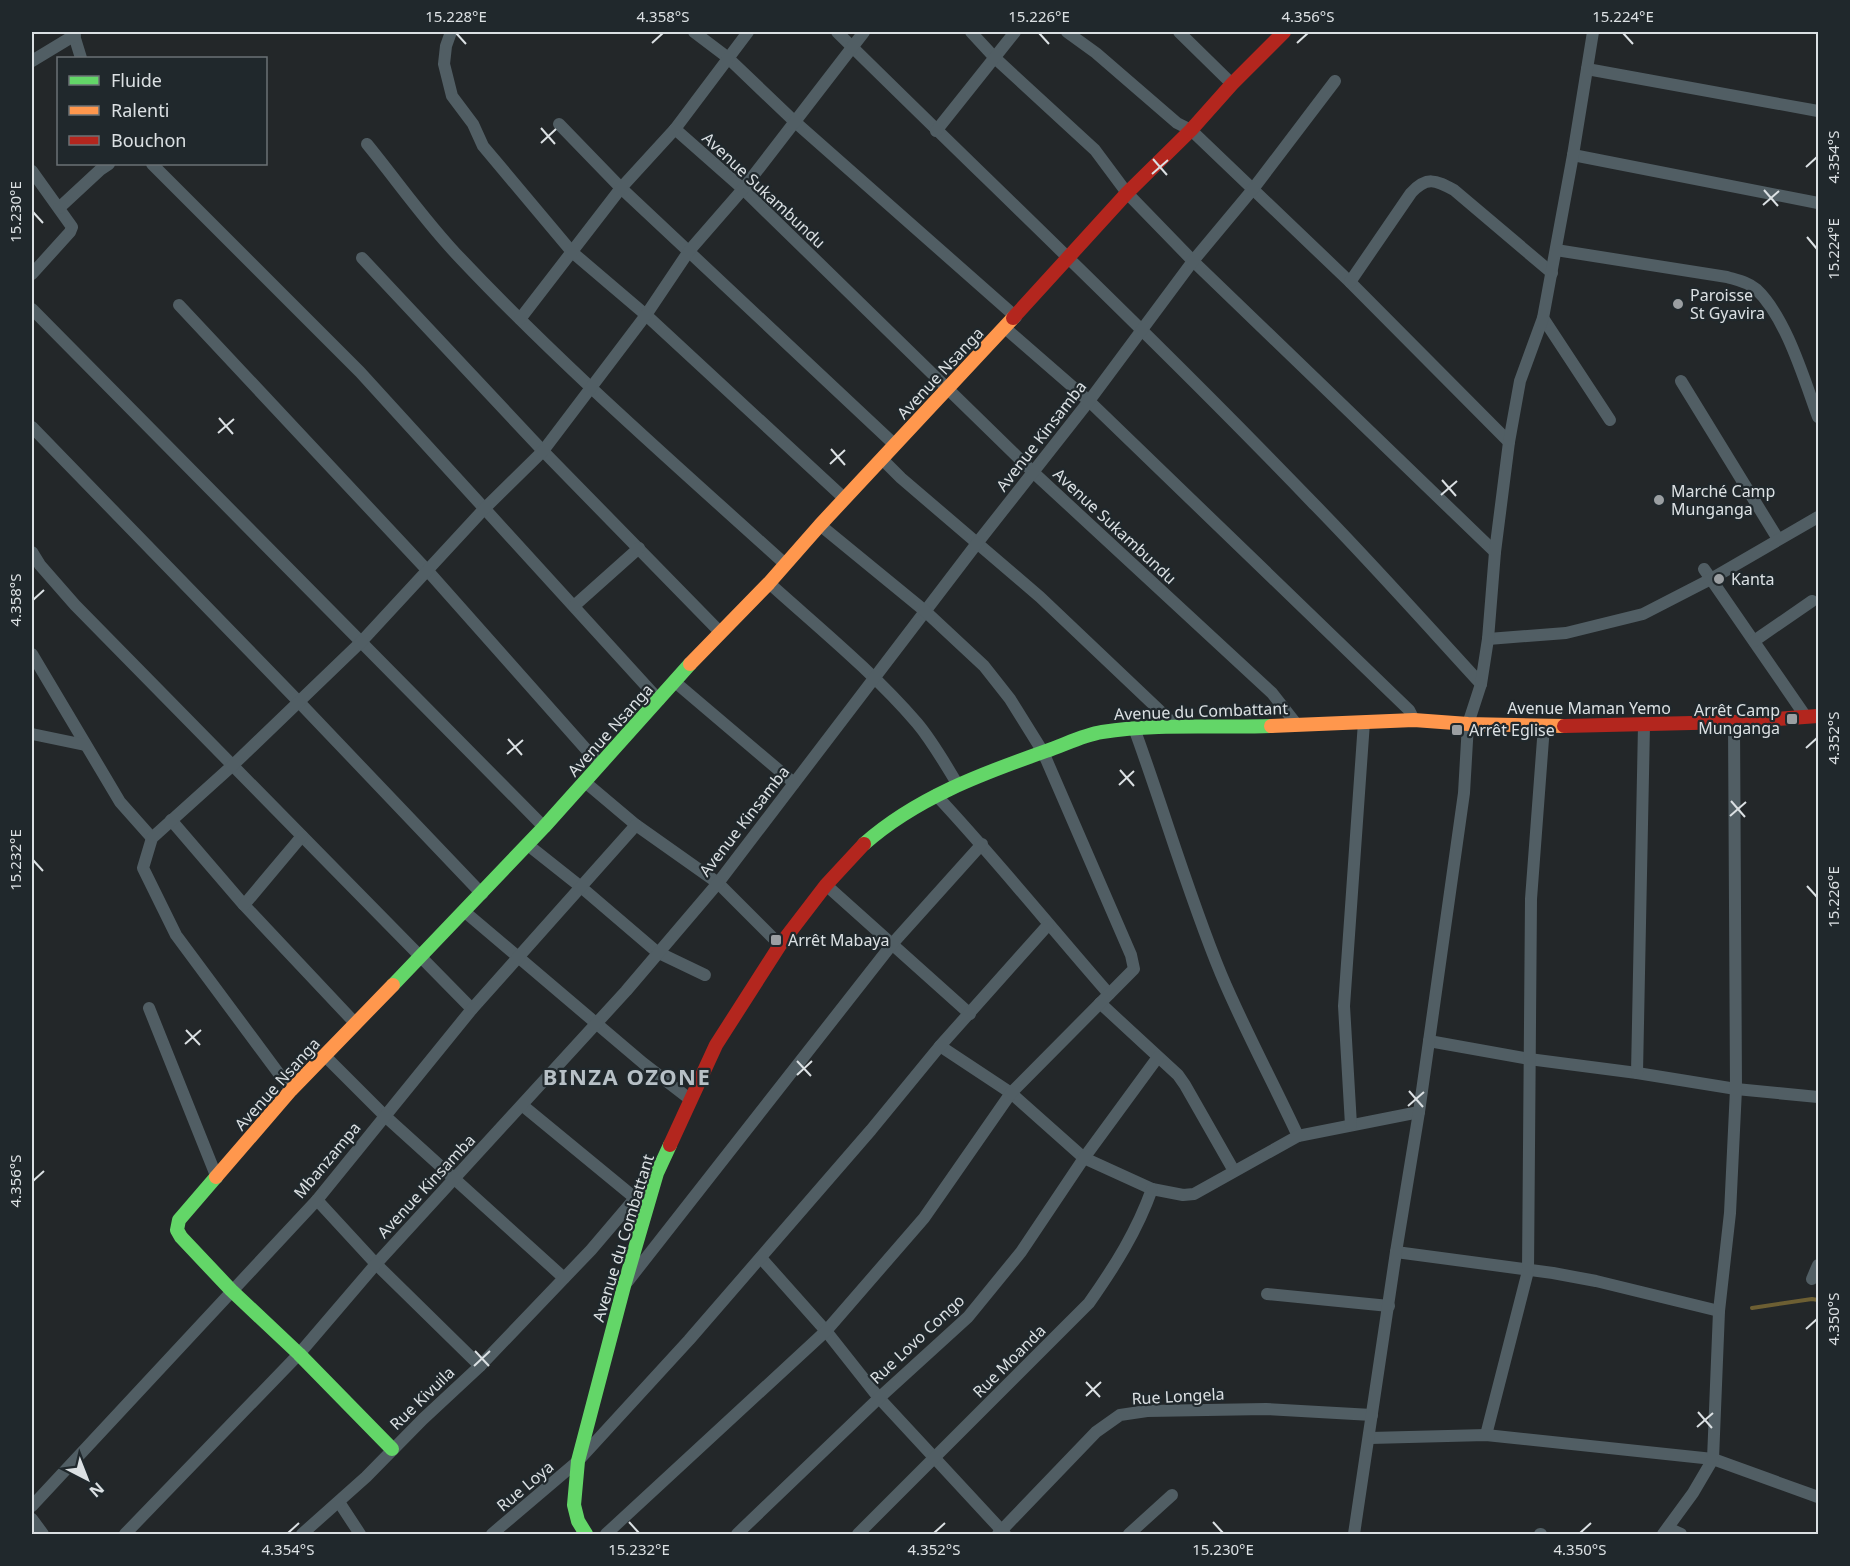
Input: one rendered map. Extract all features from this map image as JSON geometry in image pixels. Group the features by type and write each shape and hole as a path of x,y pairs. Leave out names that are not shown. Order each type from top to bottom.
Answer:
{"street":[{"path":"451,32 446,46 444,64 452,96 473,124 483,146 572,252 646,315 845,499"},
{"path":"694,32 727,57 794,121 1016,316"},
{"path":"520,319 621,188 675,129 748,32"},
{"path":"837,32 936,131 1070,258 1313,502 1481,684"},
{"path":"291,1090 176,935 143,868 152,838 362,641 485,508 543,451 646,315 690,251 743,189 864,32"},
{"path":"971,32 995,58 1095,150 1127,193 1193,261 1495,552"},
{"path":"936,131 1015,32"},
{"path":"1067,32 1096,53 1177,123 1191,130 1350,282 1509,442"},
{"path":"1179,32 1232,84"},
{"name":"Avenue Nsanga","path":"392,1449 299,1354 231,1290 181,1237 177,1230 179,1220 291,1090 528,845 720,632 769,583 820,525 1070,258 1127,193 1191,130 1232,84 1284,32"},
{"path":"1354,1534 1419,1112 1464,793 1468,724 1481,684 1488,639 1495,552 1509,442 1520,381 1543,318 1593,32"},
{"path":"32,61 74,33 81,57"},
{"path":"1587,69 1818,111"},
{"name":"Avenue Kinsamba","path":"125,1534 299,1354 376,1264 596,1023 717,884 978,542 1034,473 1193,261 1253,189 1335,81"},
{"path":"559,124 621,188 895,445"},
{"name":"Avenue Sukambundu","path":"675,129 743,189 1034,473 1272,693 1298,725"},
{"path":"367,144 459,258 592,388 785,564"},
{"path":"1573,154 1818,203"},
{"path":"59,208 108,165"},
{"path":"153,165 360,372 659,700"},
{"path":"32,171 70,221 72,227 32,274"},
{"path":"1350,282 1411,193 1420,184 1430,180 1454,190 1552,273"},
{"path":"1556,250 1741,280 1755,288 1778,319 1818,417"},
{"path":"362,258 543,451 720,632"},
{"path":"179,305 427,570 600,765"},
{"path":"32,309 544,827"},
{"path":"1543,318 1610,420"},
{"path":"1005,328 1089,401 1409,710 1414,720"},
{"path":"1681,381 1778,539"},
{"path":"32,427 482,894"},
{"path":"882,459 901,478 1040,597 1177,727"},
{"path":"1488,639 1566,633 1643,614 1708,574 1818,517"},
{"path":"606,1534 826,1330 924,1218 1011,1093 1134,969 1133,962 1042,752 1010,699 984,666 925,612 820,525"},
{"path":"574,606 639,548"},
{"path":"32,552 40,565 75,606 472,1009"},
{"path":"1708,574 1754,641 1812,716"},
{"path":"769,583 874,677 918,724 940,754 958,785"},
{"path":"1754,641 1812,601"},
{"path":"32,654 120,802 152,838"},
{"path":"675,682 794,783"},
{"name":"Avenue Maman Yemo","path":"1468,724 1644,725 1734,722 1812,716"},
{"name":"Avenue du Combattant","path":"586,1534 578,1521 574,1505 578,1461 624,1286 657,1173 716,1046 780,945 826,885 859,848 886,824 936,795 990,771 1099,732 1134,728 1414,720 1468,724"},
{"path":"1352,1125 1344,1006 1364,722"},
{"path":"1682,1534 1665,1531 1693,1493 1713,1459 1720,1308 1730,1213 1736,1089 1734,722"},
{"path":"1637,1072 1644,725"},
{"path":"1486,1435 1528,1271 1531,899 1544,726"},
{"path":"1134,728 1156,786 1180,866 1222,975 1298,1136"},
{"path":"32,734 85,745"},
{"path":"585,782 636,825 717,884 780,945"},
{"path":"936,795 982,844 1105,998 1185,1085 1234,1171"},
{"path":"171,820 244,905 355,1023"},
{"name":"Mbanzampa","path":"32,1506 316,1200 472,1009 636,825"},
{"path":"244,905 302,836"},
{"path":"624,1286 892,943 982,844"},
{"path":"528,845 657,952 705,975"},
{"path":"826,885 970,1014"},
{"path":"465,912 643,1063 691,1100"},
{"name":"Rue Loya","path":"492,1534 578,1461 761,1258 940,1046 1048,925"},
{"path":"149,1008 217,1178"},
{"path":"1429,1041 1529,1059 1637,1072 1736,1089 1818,1097"},
{"path":"940,1046 1011,1093 1084,1158 1152,1189 1183,1196 1194,1194 1298,1136 1419,1112"},
{"path":"325,1056 385,1116 564,1278"},
{"name":"Rue Lovo Congo","path":"737,1534 879,1398 968,1317 1021,1252 1084,1158 1158,1057"},
{"path":"522,1105 635,1198"},
{"name":"Rue Kivuila","path":"302,1534 339,1502 480,1366 564,1278 657,1173"},
{"name":"Rue Moanda","path":"858,1534 1089,1303 1116,1264 1136,1229 1152,1189"},
{"path":"316,1200 376,1264 480,1366"},
{"path":"1396,1252 1553,1273 1720,1308"},
{"path":"761,1258 826,1330 879,1398 1002,1533"},
{"path":"1812,1279 1818,1265"},
{"path":"1267,1293 1389,1306"},
{"name":"Rue Longela","path":"1002,1533 1096,1432 1120,1415 1147,1411 1266,1409 1372,1415"},
{"path":"1370,1438 1486,1435 1713,1459 1818,1497"},
{"path":"1129,1534 1172,1495"},
{"path":"339,1502 360,1534"},
{"path":"32,1519 43,1534"}],"waterway":[{"path":"1752,1308 1818,1300"}],"traffic: fast":[{"path":"393,985 544,827 690,664"},
{"path":"864,844 905,813 927,800 974,778 1088,735 1123,729 1271,726"},
{"path":"586,1534 578,1521 574,1505 578,1461 624,1286 657,1173 670,1145"},
{"path":"216,1177 179,1220 177,1230 181,1237 231,1290 299,1354 392,1449"}],"traffic: slow":[{"path":"690,664 769,583 1013,318"},
{"path":"1271,726 1414,720 1468,724 1564,726"},
{"path":"216,1177 291,1090 393,985"}],"traffic: jam":[{"path":"1013,318 1127,193 1191,130 1232,84 1284,32"},
{"path":"1564,726 1734,722 1818,716"},
{"path":"670,1145 716,1045 780,945 826,885 864,844"}],"place":[{"name":"Paroisse St Gyavira","path":"1678,304"},
{"name":"Marché Camp Munganga","path":"1659,500"},
{"name":"Kanta","path":"1719,579"},
{"name":"Arrêt Camp Munganga","path":"1792,719"},
{"name":"Arrêt Eglise","path":"1457,730"},
{"name":"Arrêt Mabaya","path":"776,940"}],"district":[{"name":"BINZA OZONE","path":"627,1077"}]}
